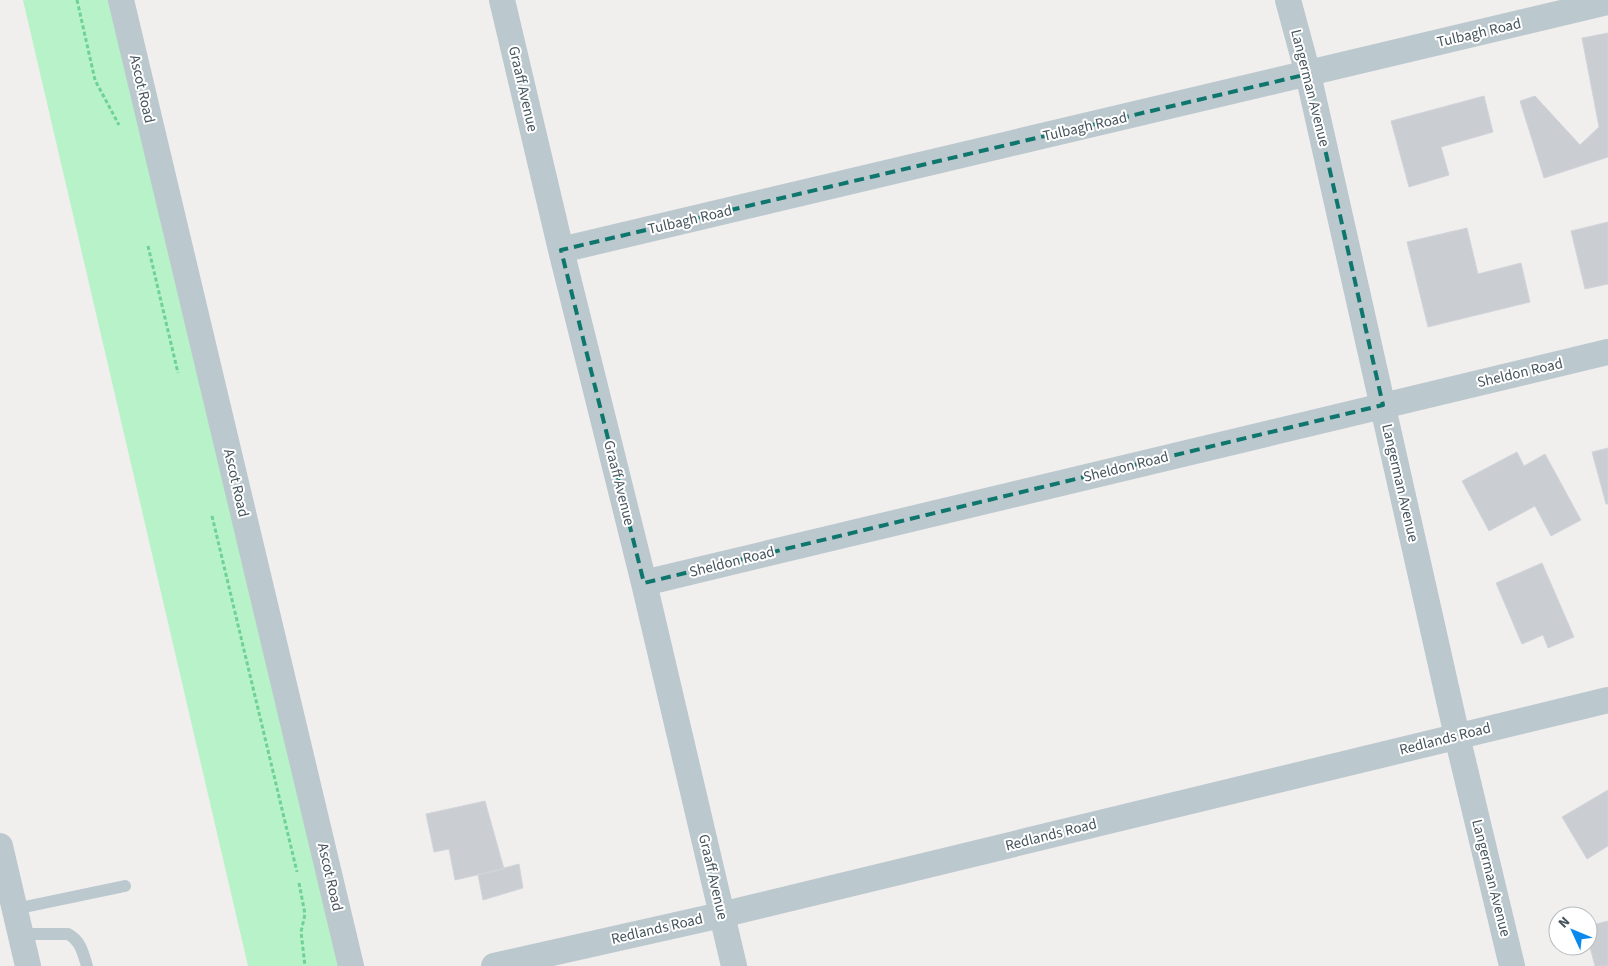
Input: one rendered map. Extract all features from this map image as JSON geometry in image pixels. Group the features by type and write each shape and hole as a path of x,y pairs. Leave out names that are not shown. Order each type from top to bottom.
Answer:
{"street":[{"name":"Ascot Road","path":"121,0 351,966"},
{"name":"Graaff Avenue","path":"502,0 561,250 644,583 734,966"},
{"name":"Langerman Avenue","path":"1288,0 1308,74 1457,736 1512,966"},
{"name":"Tulbagh Road","path":"561,250 1608,2"},
{"name":"Sheldon Road","path":"644,583 1608,352"},
{"name":"Redlands Road","path":"494,966 721,915 1608,700"},
{"path":"0,846 28,966"}],"lane":[{"path":"18,922 125,886"},
{"path":"18,922 75,937 80,945 87,966"}],"path":[{"path":"77,0 95,80 119,126"},
{"path":"147,241 180,381"},
{"path":"210,506 300,885 305,914 301,932 305,966"}],"highlighted area":[{"path":"1308,74 1383,405 644,583 561,250"}],"green space":[{"path":"23,0 121,0 351,966 248,966"}],"building":[{"path":"1608,33 1608,157 1544,178 1520,101 1535,96 1580,145 1599,127 1582,38"},
{"path":"1484,96 1493,132 1441,147 1449,175 1409,187 1391,121"},
{"path":"1608,222 1608,284 1585,289 1571,231"},
{"path":"1467,228 1478,274 1521,263 1530,302 1428,327 1407,242"},
{"path":"1608,448 1608,504 1606,504 1592,452"},
{"path":"1517,452 1524,466 1545,454 1581,520 1551,536 1535,506 1489,531 1462,481"},
{"path":"1542,563 1574,637 1548,648 1543,635 1522,644 1496,583"},
{"path":"1608,790 1608,846 1587,859 1562,817"},
{"path":"485,801 504,869 455,880 449,849 434,852 426,814"},
{"path":"519,864 523,888 483,900 478,875"},
{"path":"1608,921 1608,966 1595,966 1592,956 1598,956 1598,924"}]}
